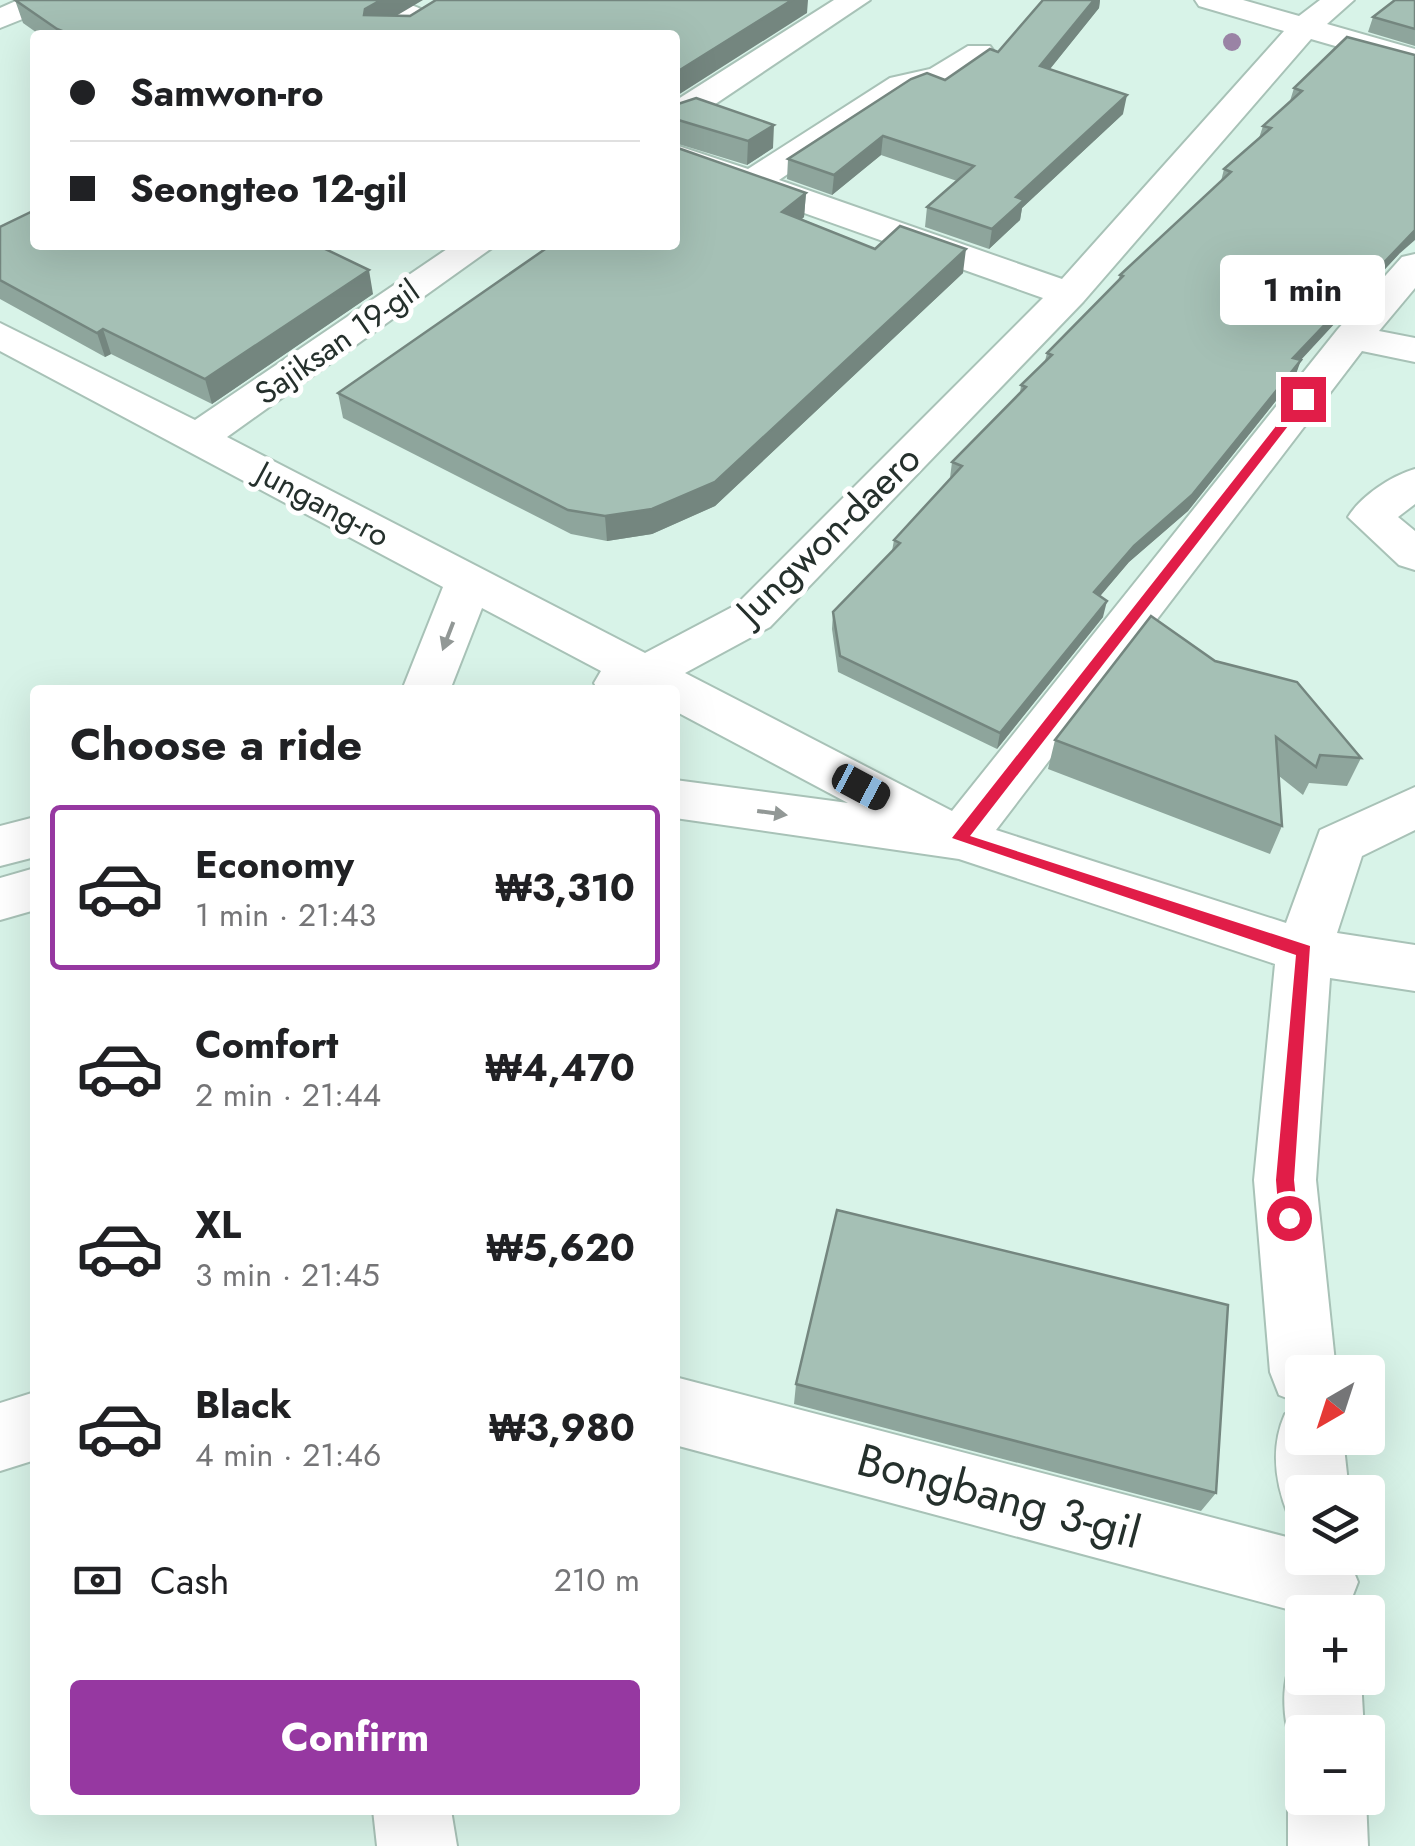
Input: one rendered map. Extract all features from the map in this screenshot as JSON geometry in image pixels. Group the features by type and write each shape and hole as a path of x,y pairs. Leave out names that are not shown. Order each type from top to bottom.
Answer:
{"street":[{"path":"0,19 44,0"},
{"path":"373,0 418,18"},
{"path":"396,30 452,0"},
{"path":"795,0 844,6"},
{"path":"1210,0 1415,59"},
{"name":"Jungwon-daero","path":"612,685 646,674 752,616 1068,294 1304,27 1339,0"},
{"path":"680,113 844,6"},
{"path":"0,28 30,43"},
{"path":"752,182 902,86 940,77 979,53"},
{"path":"680,157 1068,294"},
{"name":"Sajiksan 19-gil","path":"197,438 471,250"},
{"path":"960,838 1352,336 1415,265"},
{"name":"Jungang-ro","path":"0,335 646,674"},
{"path":"1352,336 1415,350"},
{"path":"1415,483 1370,517 1415,555"},
{"path":"428,685 469,582"},
{"path":"646,674 667,685"},
{"path":"680,692 960,838 1304,951 1415,968"},
{"path":"680,800 960,838"},
{"path":"1301,1355 1285,1180 1304,951 1339,844 1415,807"},
{"path":"0,846 30,838"},
{"path":"0,899 30,890"},
{"name":"Bongbang 3-gil","path":"680,1412 1322,1584"},
{"path":"0,1437 30,1428"},
{"path":"413,1815 417,1846"},
{"path":"1327,1815 1328,1846"}],"building":[{"path":"15,0 381,0 365,9 364,15 410,16 436,0 792,0 680,70 680,30 57,29"},
{"path":"1043,0 1094,0 1040,66 1127,95 1016,197 1024,200 992,229 927,207 974,166 883,136 834,175 788,159 911,79 927,73 945,80 990,49 998,52"},
{"path":"1395,0 1415,0 1415,29 1373,17"},
{"path":"1347,37 1415,55 1415,230 1293,358 1301,360 1192,495 1134,546 1094,592 1107,601 1000,733 840,656 833,612 900,543 894,540 962,466 952,462 1026,387 1021,385 1052,355 1047,353 1123,276 1120,275 1231,172 1224,169 1271,128 1263,126 1302,91 1294,88"},
{"path":"696,98 774,125 748,141 680,121 680,103"},
{"path":"680,149 806,193 782,212 875,249 900,226 966,249 715,482 652,509 605,516 568,510 338,393 544,250 680,250"},
{"path":"30,212 30,250 327,250 369,270 205,379 103,329 97,333 0,280 0,227"},
{"path":"1151,616 1215,661 1297,682 1361,758 1320,755 1316,767 1276,737 1282,826 1055,740"},
{"path":"837,1210 1228,1305 1216,1493 796,1384"}],"route":[{"path":"1289,1218 1285,1180 1304,951 960,838 1303,399"}]}
